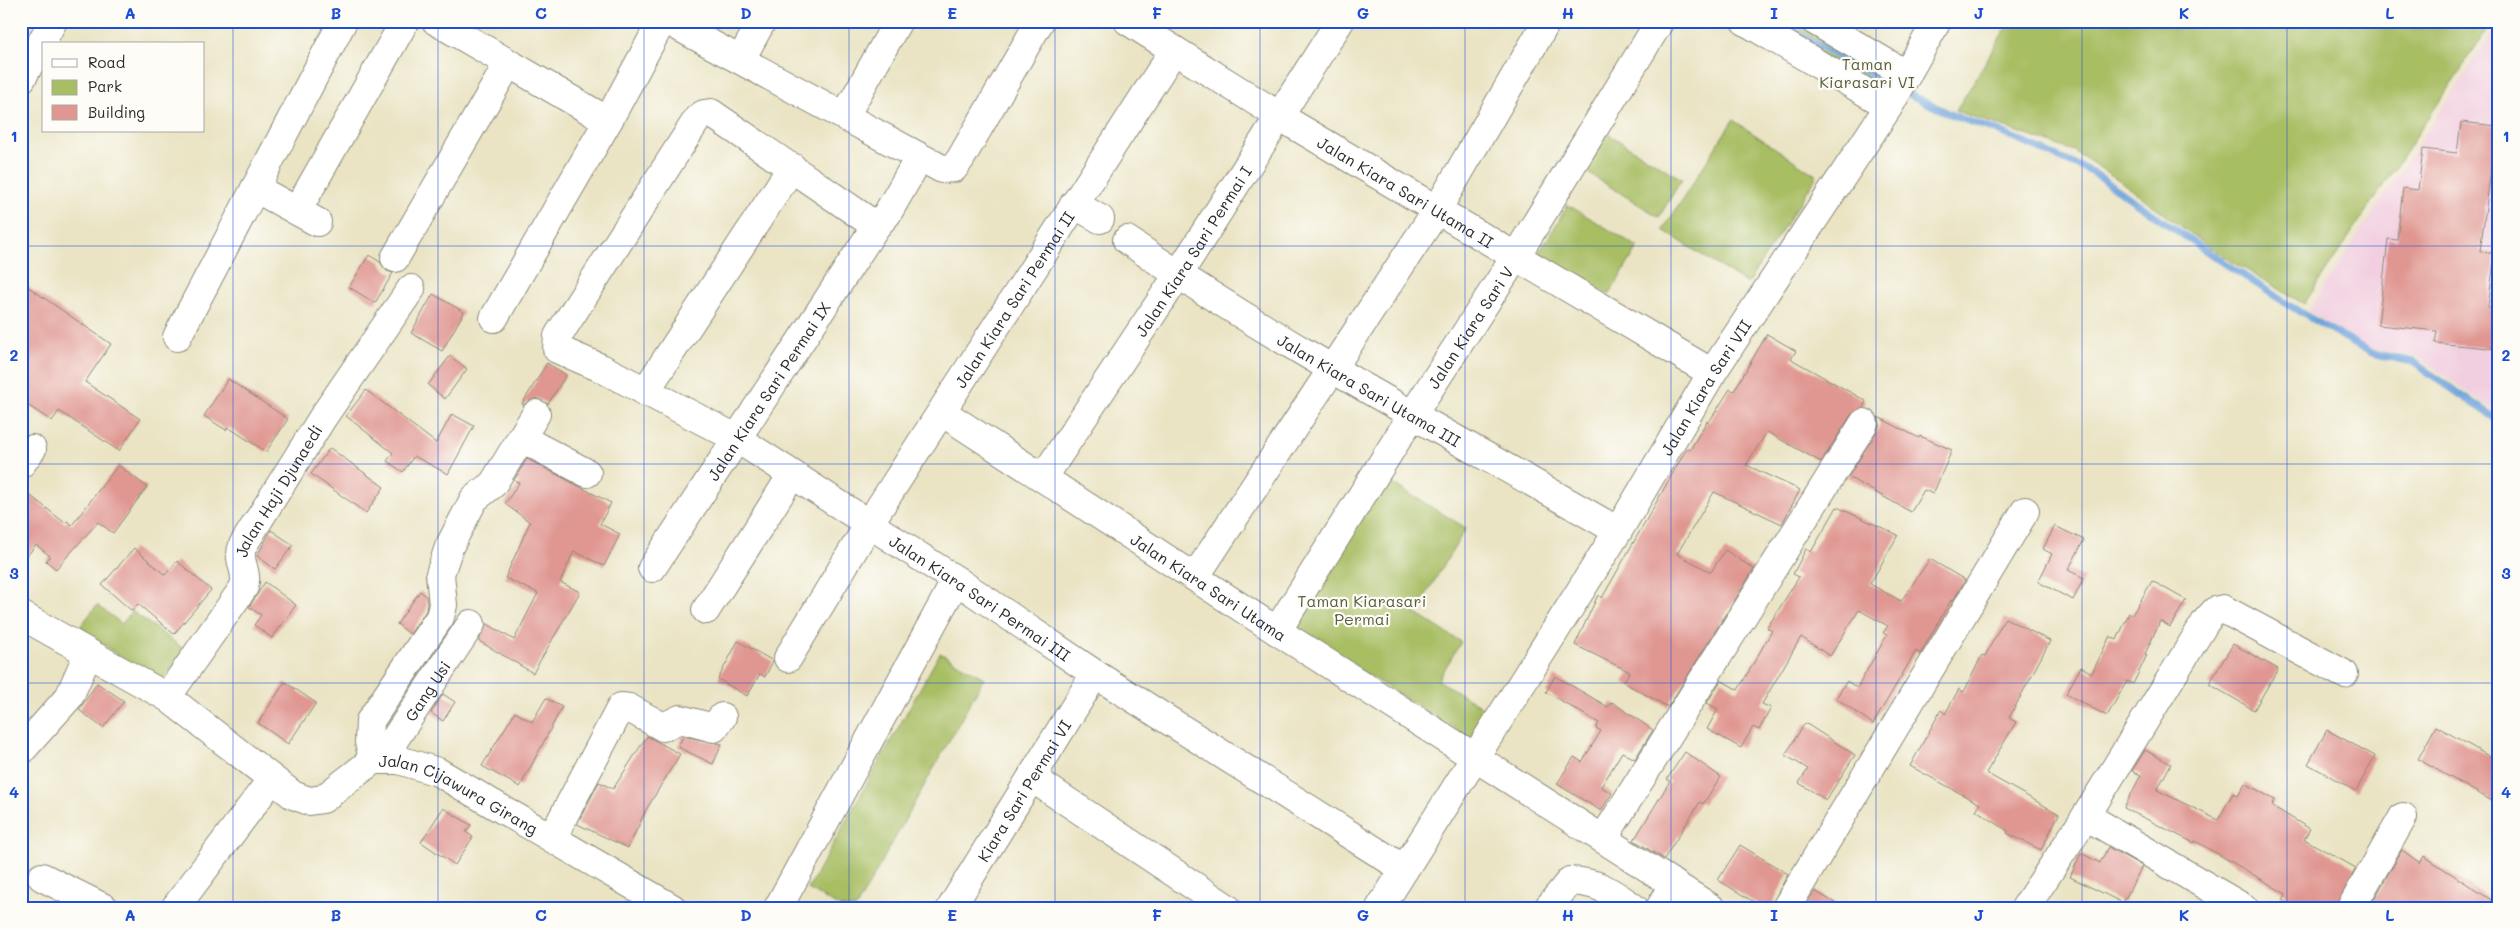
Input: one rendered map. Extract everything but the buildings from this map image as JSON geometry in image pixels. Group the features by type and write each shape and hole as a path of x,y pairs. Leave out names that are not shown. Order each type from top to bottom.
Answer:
{"street":[{"path":"22,78 29,46 53,21"},
{"path":"177,338 344,21"},
{"path":"255,188 307,216 405,21"},
{"path":"436,21 608,121"},
{"path":"494,318 608,121 662,21"},
{"path":"668,21 942,170 954,168 1040,21"},
{"path":"741,59 762,21"},
{"path":"845,116 898,21"},
{"path":"1128,21 1281,117"},
{"name":"Jalan Kiara Sari Permai I","path":"1043,478 1281,117 1340,21"},
{"path":"1195,577 1437,210 1547,21"},
{"name":"Jalan Kiara Sari V","path":"1277,631 1413,414 1516,256 1660,21"},
{"path":"1745,21 1898,90"},
{"path":"1816,21 1898,90"},
{"name":"Jalan Kiara Sari VII","path":"1380,908 1477,758 1618,531 1712,373 1898,90 1937,21"},
{"name":"Jalan Kiara Sari Permai II","path":"788,658 869,524 1174,50"},
{"path":"395,258 508,64"},
{"name":"Jalan Kiara Sari Permai III","path":"792,167 711,113 704,114 698,118 558,336 557,349 736,438 956,580 1096,674 1404,869"},
{"name":"Jalan Kiara Sari Utama II","path":"1281,117 1712,373"},
{"name":"Jalan Kiara Sari Permai IX","path":"652,568 736,438 882,220 919,158"},
{"path":"645,392 792,167 882,220"},
{"path":"1074,204 1100,220"},
{"name":"Jalan Kiara Sari Utama III","path":"1127,240 1178,275 1332,370 1618,531"},
{"name":"Jalan Haji Djunaedi","path":"167,697 244,587 246,573 239,558 243,545 323,417 411,289"},
{"name":"Jalan Kiara Sari Utama","path":"942,412 1277,631 1711,908"},
{"path":"381,759 369,742 370,721 440,617 443,605 440,574 449,547 474,499 493,484 536,414"},
{"path":"1603,839 1864,423"},
{"path":"521,438 587,473"},
{"path":"706,610 792,475"},
{"path":"1786,908 2025,511"},
{"path":"778,908 956,580"},
{"path":"2025,908 2086,816 2206,621 2215,611 2223,609 2344,674"},
{"name":"Jalan Cijawura Girang","path":"21,615 167,697 293,795 309,801 323,800 381,759 438,772 668,907"},
{"name":"Gang Usi","path":"381,759 471,624"},
{"path":"21,751 69,697 88,654"},
{"name":"Kiara Sari Permai VI","path":"960,904 1032,778 1096,674"},
{"path":"552,838 621,707 627,707 663,727 680,719 714,728 722,717"},
{"path":"1032,778 1227,908"},
{"path":"175,908 272,779"},
{"path":"2086,816 2244,908"},
{"path":"2351,908 2403,817"},
{"path":"1548,908 1570,881 1590,882 1631,905 1651,870"},
{"path":"42,877 104,908"},
{"path":"1660,908 1674,884"}],"shaded area":[{"path":"2499,22 2499,414 2418,357 2369,348 2308,311"}],"green space":[{"name":"Taman Kiarasari VI","path":"1745,21 1812,21 1897,70 1877,99"},
{"path":"2010,21 2493,21 2304,304 2210,248 2119,180 2074,151 1956,111"},
{"path":"1733,120 1817,176 1747,284 1663,230"},
{"path":"1603,131 1682,179 1659,217 1580,168"},
{"path":"1568,205 1638,247 1609,295 1539,253"},
{"name":"Taman Kiarasari Permai","path":"1380,476 1466,528 1415,613 1461,642 1438,680 1489,711 1472,739 1289,627"},
{"path":"97,605 122,624 132,611 185,650 159,686 80,627"},
{"path":"940,653 984,678 856,908 842,908 808,889"}],"waterway":[{"path":"1775,21 1894,87"},
{"path":"1904,92 1959,118 1995,130 2092,172 2212,255 2303,314 2372,353 2413,362 2499,421"}]}
